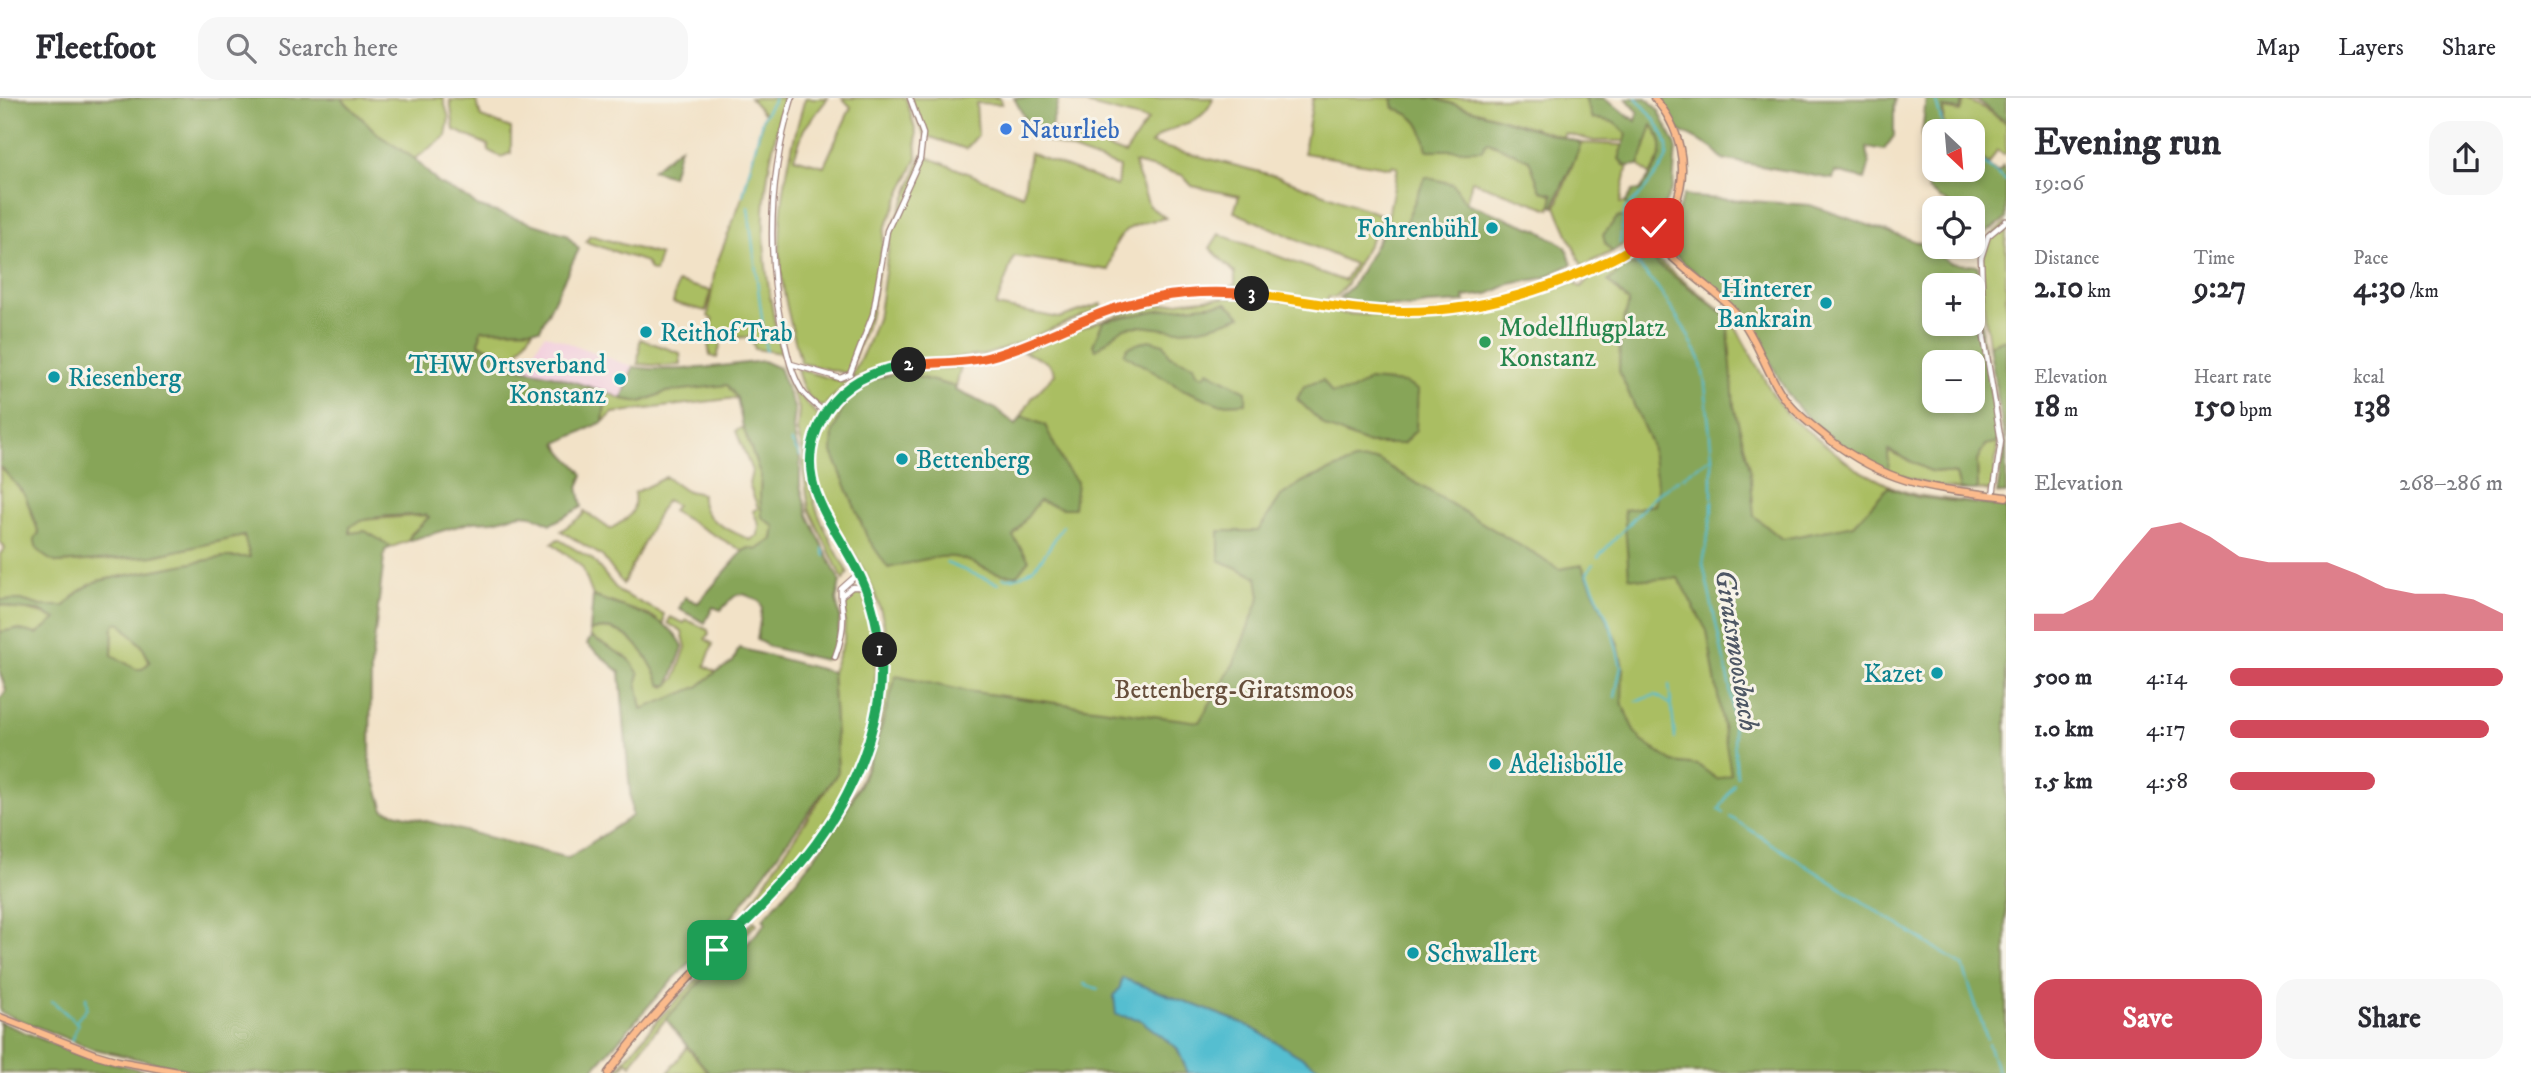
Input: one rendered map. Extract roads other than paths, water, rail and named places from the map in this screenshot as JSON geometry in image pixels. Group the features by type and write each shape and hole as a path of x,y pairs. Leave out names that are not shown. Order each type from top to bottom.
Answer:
{"main road":[{"path":"608,1073 657,1012 796,872 818,843 850,790 871,735 880,688 879,639 875,617 859,573 825,517 813,484 811,460 814,441 825,413 851,384 881,370 914,364 985,358 1030,344 1102,313 1167,296 1225,292 1380,311 1452,309 1496,302 1542,289 1626,251 1651,246 1661,237 1677,197 1683,160 1674,129 1654,98"},
{"path":"1626,251 1646,230 1667,219"},
{"path":"1654,228 1670,256"},
{"path":"1643,236 1651,246 1670,256 1723,300 1741,319 1785,399 1806,421 1841,448 1871,468 1900,480 1930,488 2006,497"},
{"path":"0,1017 94,1054 184,1073"}],"street":[{"path":"792,98 778,153 772,193 771,240 776,296 791,364 804,393 825,413"},
{"path":"791,364 841,378 850,374 873,314 887,231 920,159 923,134 910,98"},
{"path":"1993,495 2001,442 1984,338 1981,258 1989,236 2006,220"},
{"path":"835,657 842,641 841,589 859,573"},
{"path":"840,596 852,587 865,587"}],"water":[{"path":"1122,978 1245,1024 1328,1073 1188,1073 1177,1048 1139,1019 1116,1015 1114,996"}],"waterway":[{"path":"743,195 763,117 775,98"},
{"name":"Giratsmoosbach","path":"1620,243 1625,208 1646,188 1667,156 1662,132 1636,98"},
{"path":"1935,98 1941,119"},
{"path":"1985,164 2006,181"},
{"path":"748,207 766,351"},
{"name":"Giratsmoosbach","path":"1632,258 1658,288 1684,328 1700,359 1705,383 1712,457 1712,512 1703,564 1730,688 1737,776"},
{"path":"791,441 800,456"},
{"path":"1598,557 1656,495 1712,457"},
{"path":"1003,578 1014,578 1032,569 1063,526"},
{"path":"823,549 825,556"},
{"path":"946,563 999,584"},
{"path":"1593,564 1587,573 1611,627 1621,666 1615,697"},
{"path":"1669,684 1675,738"},
{"path":"1636,701 1656,695 1670,704"},
{"path":"1724,813 1719,810 1734,784"},
{"path":"1730,817 1963,966 1987,1039"},
{"path":"1084,984 1098,989"},
{"path":"77,1020 87,1007 86,997"},
{"path":"52,1001 78,1024 71,1041"},
{"path":"1988,1044 1998,1073"}],"place":[{"name":"Naturlieb","path":"1006,129"},
{"name":"Fohrenbühl","path":"1492,228"},
{"name":"Hinterer Bankrain","path":"1826,303"},
{"name":"Reithof Trab","path":"646,332"},
{"name":"Modellflugplatz Konstanz","path":"1485,342"},
{"name":"Riesenberg","path":"54,377"},
{"name":"THW Ortsverband Konstanz","path":"620,379"},
{"name":"Bettenberg","path":"902,459"},
{"name":"Kazet","path":"1937,673"},
{"name":"Adelisbölle","path":"1495,764"},
{"name":"Schwallert","path":"1413,953"}],"park label":[{"name":"Bettenberg-Giratsmoos","path":"1234,689"}]}
